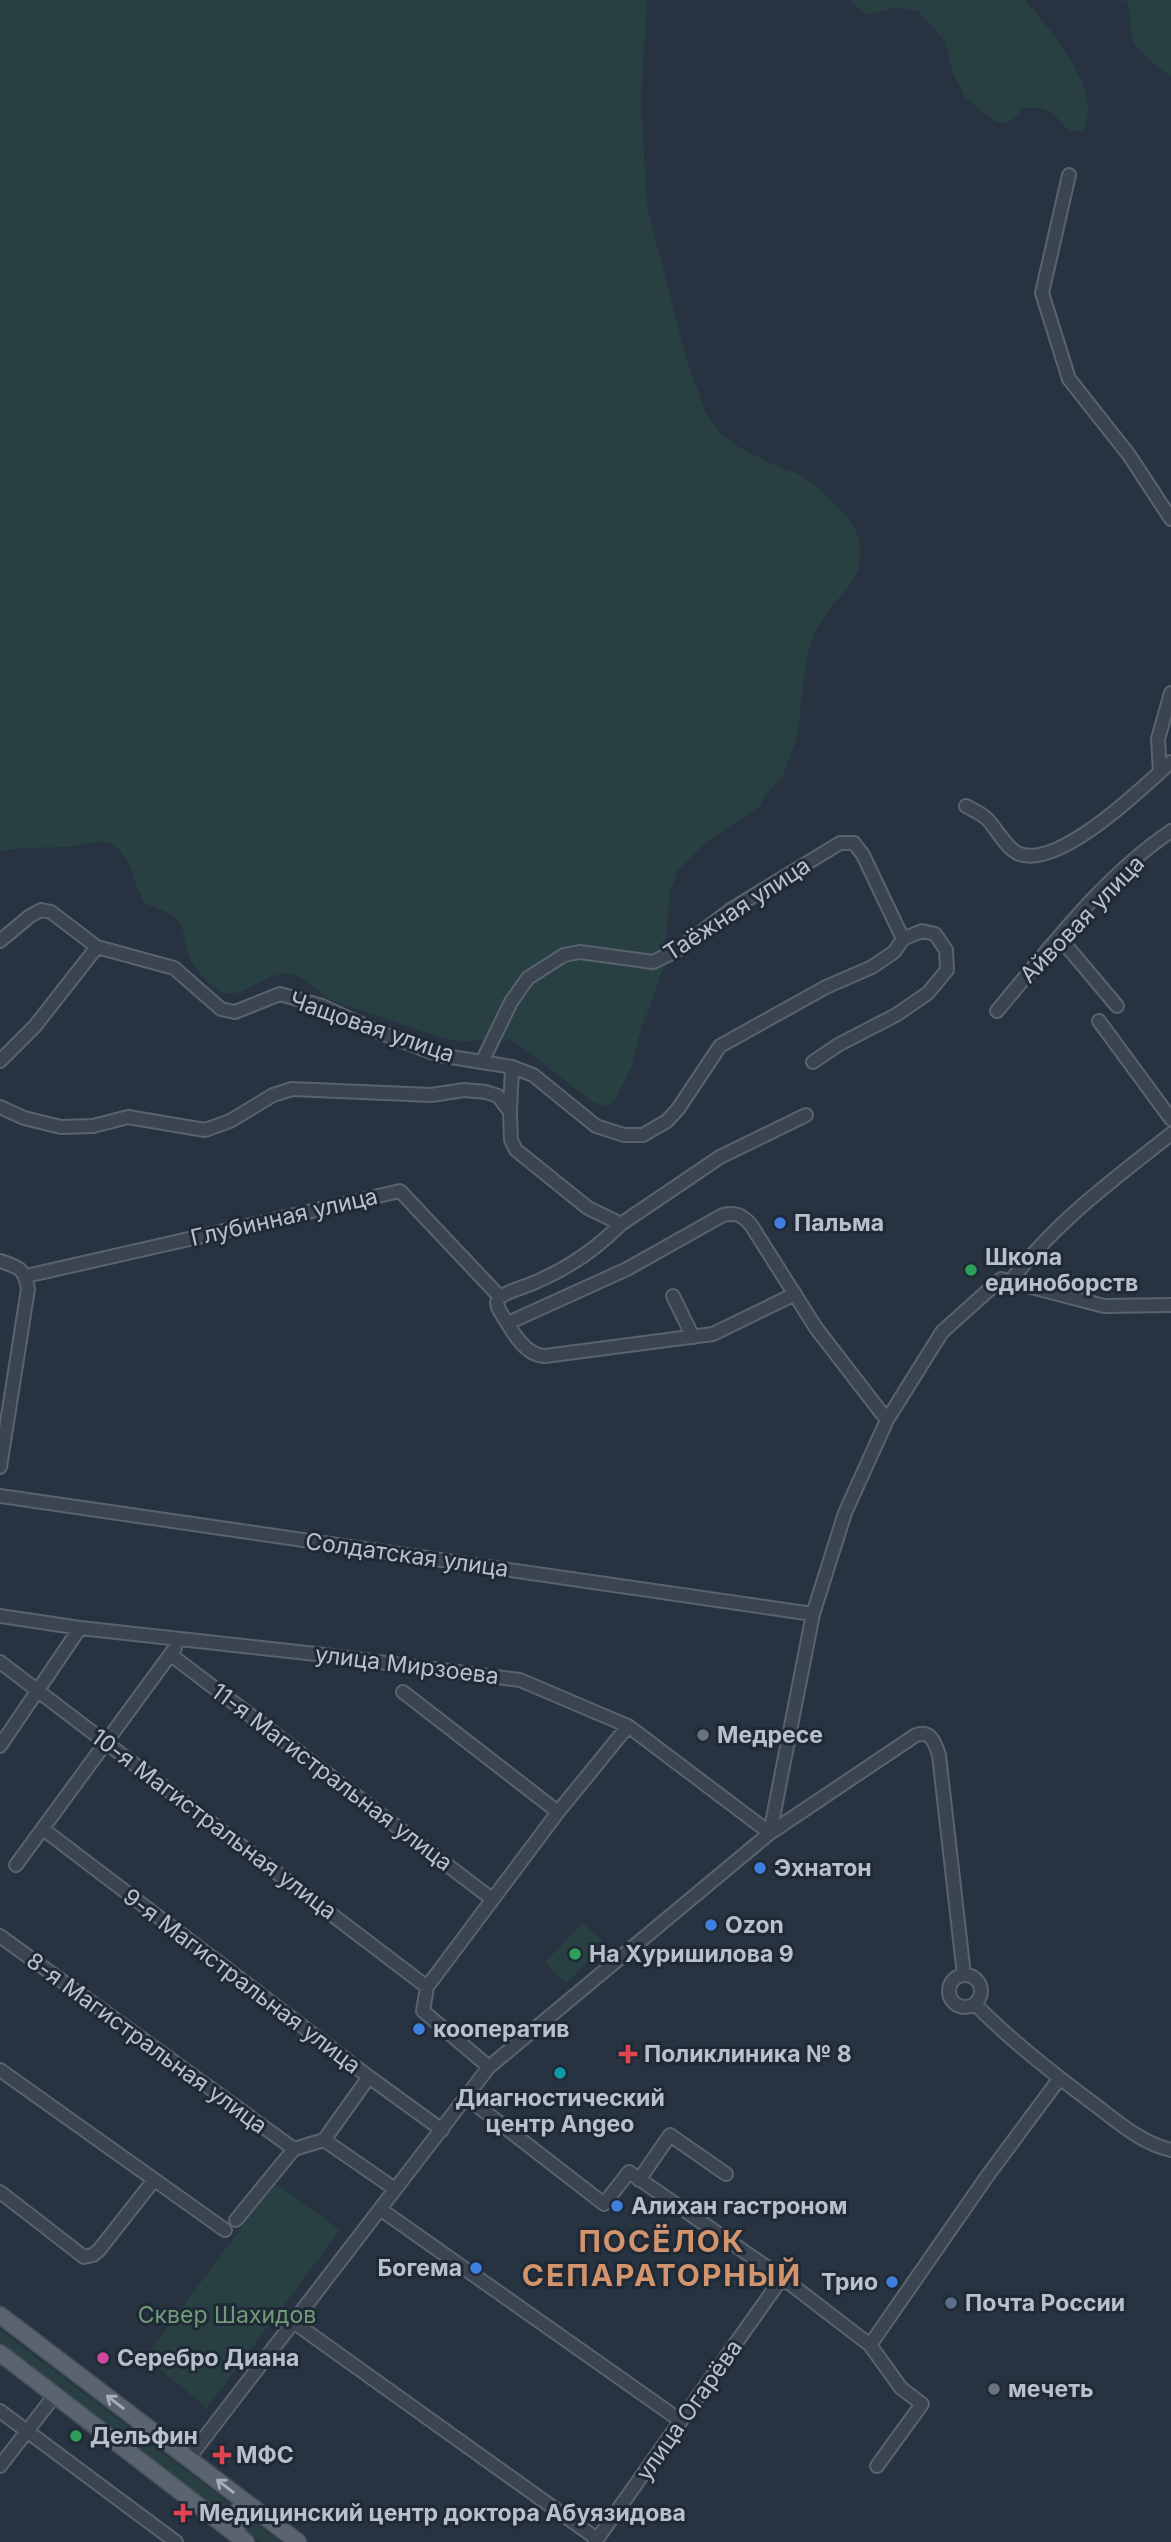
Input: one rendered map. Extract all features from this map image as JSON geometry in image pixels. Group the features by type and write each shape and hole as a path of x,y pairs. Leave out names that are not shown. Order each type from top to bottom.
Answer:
{"main road":[{"path":"0,2315 298,2542"},
{"path":"0,2353 243,2539"},
{"path":"171,2484 189,2458"},
{"path":"243,2539 232,2519 239,2510 254,2508"}],"street":[{"path":"1069,175 1042,293 1069,379 1129,456 1171,519"},
{"path":"1160,772 1158,739 1171,693"},
{"path":"966,806 986,817 1015,852 1032,857 1089,832 1171,762"},
{"name":"Айвовая улица","path":"997,1011 1059,937 1118,874 1171,831"},
{"name":"Таёжная улица","path":"482,1062 511,1002 528,978 564,955 580,952 653,962 676,951 732,909 841,844 855,843 863,855 903,939"},
{"name":"Чащовая улица","path":"3,934 41,910 51,912 97,947 174,968 221,1009 235,1012 280,994 322,1006 439,1055 512,1068 533,1075 597,1126 624,1136 643,1135 657,1129 678,1109 720,1046 766,1023 826,987 872,967 894,952 903,939"},
{"path":"813,1062 928,993 947,970 946,950 935,934 922,931 903,939"},
{"path":"1059,937 1117,1006"},
{"path":"0,1061 35,1026 97,947"},
{"path":"1099,1021 1171,1119"},
{"path":"512,1068 511,1140 516,1150 588,1208 621,1223"},
{"path":"0,1107 24,1118 61,1127 93,1125 128,1117 205,1130 230,1121 274,1095 292,1089 431,1096 464,1090 498,1096 510,1112"},
{"path":"795,1294 713,1334 535,1356 528,1351 508,1323 497,1302 500,1297 540,1281 567,1266 605,1240 621,1223 720,1157 806,1115"},
{"path":"1010,1282 1033,1251 1083,1203 1171,1134"},
{"name":"Глубинная улица","path":"26,1276 400,1191 500,1297"},
{"path":"508,1323 594,1285 723,1215 733,1213 743,1216 751,1225 816,1328 887,1420"},
{"path":"0,1261 16,1266 26,1276 28,1289 0,1467"},
{"path":"770,1833 813,1614 845,1513 887,1420 942,1332 1001,1279 1104,1306 1171,1305"},
{"path":"673,1296 693,1337"},
{"name":"Солдатская улица","path":"0,1496 813,1614"},
{"name":"улица Мирзоева","path":"0,1616 80,1628 520,1680 628,1726 770,1833"},
{"path":"0,1746 80,1628"},
{"path":"16,1865 182,1639"},
{"name":"11-я Магистральная улица","path":"171,1655 492,1899"},
{"name":"10-я Магистральная улица","path":"0,1662 427,1987"},
{"path":"403,1692 558,1812"},
{"path":"489,2067 422,2011 427,1987 558,1812 628,1726"},
{"path":"189,2458 489,2067 770,1833 916,1735 929,1734 939,1755 964,1975"},
{"name":"9-я Магистральная улица","path":"43,1829 442,2130"},
{"name":"8-я Магистральная улица","path":"0,1936 294,2149"},
{"path":"964,1975 975,1978 981,1994 975,2004 970,2007 957,2005 950,1995 951,1983 964,1975"},
{"path":"975,2004 997,2026 1060,2078 1153,2146 1171,2150"},
{"path":"0,2070 225,2230"},
{"path":"236,2220 294,2149 324,2140 369,2077"},
{"path":"870,2345 981,2185 1060,2078"},
{"path":"467,2098 604,2204 629,2172 782,2278 870,2345 901,2388 922,2404 877,2466"},
{"path":"639,2179 670,2135 726,2174"},
{"path":"324,2140 395,2189"},
{"path":"0,2192 84,2257 99,2250 154,2180"},
{"path":"380,2208 681,2421"},
{"name":"улица Огарёва","path":"596,2540 782,2278"},
{"path":"292,2321 596,2540"},
{"path":"0,2466 55,2395"},
{"path":"0,2412 176,2542"}],"green space":[{"path":"0,0 647,0 641,101 647,207 688,365 706,413 722,435 740,448 799,474 815,485 849,519 859,537 860,557 858,571 848,588 830,608 814,634 807,656 797,737 783,776 766,794 759,807 709,840 678,870 670,891 663,969 638,1039 633,1064 615,1100 604,1106 593,1102 509,1040 496,1038 465,1042 439,1037 331,1000 306,981 290,974 271,977 236,993 220,991 208,983 194,965 177,920 145,903 123,855 106,842 0,851"},
{"path":"849,0 1025,0 1060,44 1081,80 1087,98 1087,116 1082,131 1069,131 1054,115 1044,109 1031,107 1023,108 1005,124 994,121 966,98 953,74 945,41 918,11 898,7 866,15"},
{"path":"1116,0 1171,0 1171,76 1150,61 1136,46 1127,1"},
{"name":"На Хуришилова 9","path":"582,1922 606,1944 566,1983 545,1963"},
{"name":"Сквер Шахидов","path":"275,2183 340,2230 207,2408 145,2357"},
{"path":"0,2330 281,2542 261,2542 0,2343"}],"place":[{"name":"Пальма","path":"780,1223"},
{"name":"Школа единоборств","path":"971,1270"},
{"name":"Медресе","path":"703,1735"},
{"name":"Эхнатон","path":"760,1868"},
{"name":"Ozon","path":"711,1925"},
{"name":"На Хуришилова 9","path":"575,1954"},
{"name":"кооператив","path":"419,2029"},
{"name":"Поликлиника № 8","path":"628,2054"},
{"name":"Диагностический центр Angeo","path":"560,2073"},
{"name":"Алихан гастроном","path":"617,2206"},
{"name":"Богема","path":"476,2268"},
{"name":"Трио","path":"892,2282"},
{"name":"Почта России","path":"951,2303"},
{"name":"Серебро Диана","path":"103,2358"},
{"name":"мечеть","path":"994,2389"},
{"name":"Дельфин","path":"76,2436"},
{"name":"МФС","path":"222,2455"},
{"name":"Медицинский центр доктора Абуязидова","path":"183,2513"}],"district":[{"name":"ПОСЁЛОК СЕПАРАТОРНЫЙ","path":"662,2258"}]}
